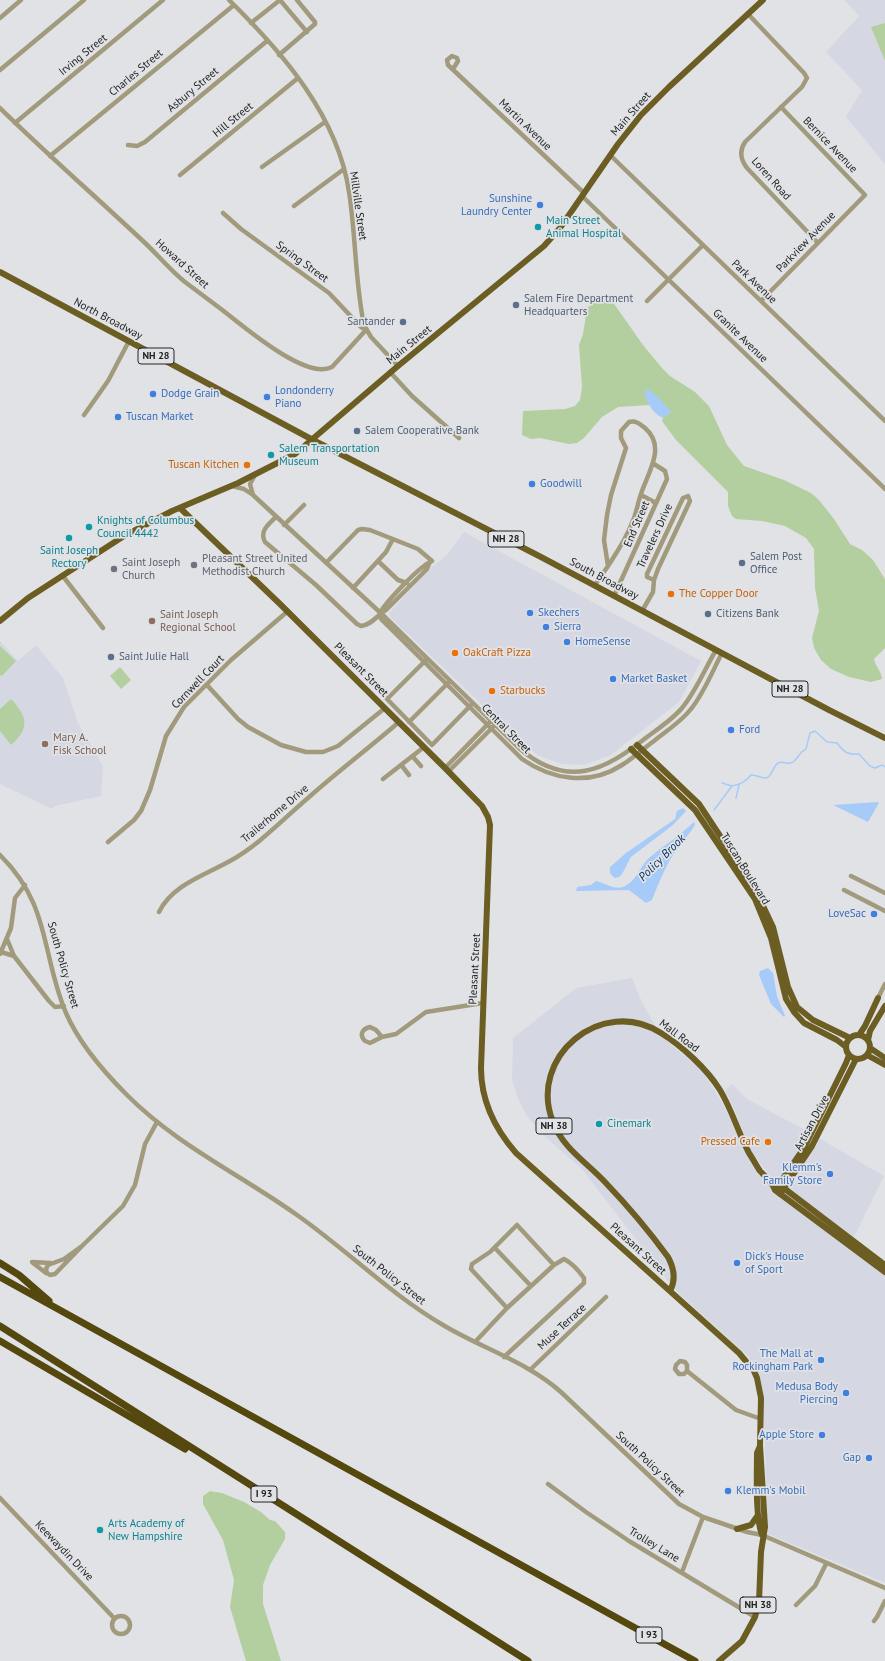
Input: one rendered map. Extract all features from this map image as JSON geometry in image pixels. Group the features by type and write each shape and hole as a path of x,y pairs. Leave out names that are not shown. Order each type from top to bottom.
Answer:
{"highway":[{"path":"0,1263 19,1275 58,1309"},
{"name":"I 93","path":"0,1277 695,1661"},
{"name":"I 93","path":"0,1326 528,1661"},
{"path":"0,1341 249,1485"}],"main road":[{"name":"Main Street","path":"1,619 28,598 62,575 124,536 180,508 288,458 313,440 390,372 544,246 560,228 632,126 651,105 763,0"},
{"name":"North Broadway","path":"0,272 313,440"},
{"name":"South Broadway","path":"313,440 595,585 833,713 885,738"},
{"name":"Pleasant Street","path":"180,508 288,611 447,769 482,806 490,822 481,1068 482,1089 492,1119 503,1137 524,1160 739,1353 750,1365 757,1378 762,1398 760,1445 765,1527 762,1536"},
{"name":"Tuscan Boulevard","path":"637,745 684,788 699,804 755,889 773,927 788,987 797,1007 813,1020 850,1038"},
{"name":"Tuscan Boulevard","path":"631,749 695,810 755,899 771,938 786,998 794,1012 804,1023 846,1047"},
{"path":"878,998 865,1026 858,1035 850,1038 846,1047 848,1055 856,1059 864,1058 867,1055 870,1048 868,1040 870,1031 885,1006"},
{"name":"Mall Road","path":"670,1291 674,1277 668,1257 605,1182 562,1140 553,1122 548,1104 549,1084 554,1065 561,1054 569,1043 590,1029 603,1024 616,1022 641,1024 662,1034 696,1062 715,1082 727,1103 753,1160 778,1188 885,1272"},
{"path":"858,1035 865,1037 868,1040"},
{"path":"870,1048 885,1058"},
{"name":"Artisan Drive","path":"778,1188 810,1137 846,1063 848,1055"},
{"path":"867,1055 885,1065"},
{"name":"Artisan Drive","path":"778,1188 812,1146 856,1059"},
{"name":"Mall Road","path":"778,1188 885,1265"},
{"name":"Pleasant Street","path":"760,1445 757,1453 758,1513 759,1528 762,1536"},
{"path":"737,1529 751,1525 758,1513"},
{"name":"NH 38","path":"719,1661 742,1641 755,1617 759,1602 762,1536"}],"street":[{"path":"0,18 21,0"},
{"path":"0,70 84,0"},
{"name":"Irving Street","path":"15,123 163,0"},
{"name":"Millville Street","path":"229,0 267,41 298,78 325,122 340,157 349,192 362,319 366,330 398,366"},
{"path":"251,24 280,0 308,32"},
{"path":"279,55 315,26 316,23 297,0"},
{"name":"Charles Street","path":"50,156 234,4"},
{"path":"748,14 807,77 804,85 781,107"},
{"name":"Asbury Street","path":"128,145 137,146 145,142 267,41"},
{"name":"Martin Avenue","path":"453,69 583,194"},
{"name":"Hill Street","path":"180,175 298,78"},
{"name":"Bernice Avenue","path":"781,107 865,195"},
{"name":"Loren Road","path":"781,107 746,142 741,152 742,159 747,168 818,243"},
{"name":"Howard Street","path":"0,108 185,282 264,342 285,356 310,368 325,370 335,364 366,330"},
{"path":"262,167 325,122"},
{"name":"Park Avenue","path":"610,156 885,420"},
{"path":"294,206 344,169"},
{"name":"Granite Avenue","path":"583,194 885,489"},
{"name":"Parkview Avenue","path":"761,301 865,195"},
{"name":"Spring Street","path":"223,213 241,229 329,293 361,327 366,330"},
{"path":"647,301 703,245"},
{"path":"84,415 108,381 129,341"},
{"path":"390,372 412,396 459,438"},
{"path":"595,585 608,566 630,530 640,495 654,464 655,448 653,437 638,423 629,422 621,432 621,438 625,445 625,451 611,495 604,540 608,566"},
{"name":"End Street","path":"614,596 627,571 666,482 667,476 665,471 654,464"},
{"path":"253,495 250,484 255,474"},
{"name":"Central Street","path":"230,486 243,489 253,495 380,614 381,619 449,682 488,725"},
{"path":"640,495 656,503"},
{"name":"Travelers Drive","path":"642,611 653,592 654,580 690,501 688,496 684,496 647,574 647,577 654,580"},
{"path":"284,525 304,505"},
{"path":"276,517 263,533 262,537 265,542 316,585 357,624 361,626 366,626 386,610 427,569 430,562"},
{"path":"326,564 358,530 362,529 370,530 418,549 430,562"},
{"path":"353,588 386,552 393,539"},
{"path":"378,561 398,580 406,583"},
{"path":"380,614 383,607 401,588 424,565 430,562"},
{"path":"62,575 103,628"},
{"path":"398,580 401,588"},
{"name":"Cornwell Court","path":"108,842 134,820 141,812 162,746 170,727 184,707 240,652 288,611"},
{"name":"Central Street","path":"471,705 527,754 545,765 558,769 576,771 598,768 616,760 637,745 682,708 719,652"},
{"name":"Central Street","path":"493,725 522,759 538,769 562,777 584,778 602,775 622,766 680,720 691,709 719,652"},
{"path":"426,660 387,699 432,745 471,705"},
{"path":"409,722 449,682"},
{"path":"207,685 238,719 248,727 298,751 323,752 338,746 385,708"},
{"name":"Trailerhome Drive","path":"159,912 163,904 173,893 230,861 257,842 309,796 399,722"},
{"path":"447,769 488,725 493,725"},
{"path":"447,769 493,725"},
{"path":"383,779 402,766 424,747"},
{"path":"413,757 421,766"},
{"path":"402,766 409,775"},
{"name":"South Policy Street","path":"0,855 16,872 25,885 38,913 64,1006 80,1037 101,1066 126,1094 157,1122 296,1214 420,1311 442,1325 530,1370 554,1386 675,1501 703,1517 762,1536 885,1588"},
{"path":"851,876 885,893"},
{"path":"14,956 0,953 11,928 15,898 25,885"},
{"path":"844,890 885,911"},
{"path":"7,939 14,956 52,1004 59,1007 64,1006"},
{"path":"878,998 885,984"},
{"path":"382,1037 396,1034 426,1012 483,1003"},
{"path":"52,1264 32,1262 47,1273 52,1275 55,1274 82,1246 117,1214 130,1196 137,1180 145,1144 157,1122"},
{"path":"507,1308 471,1269 472,1264 495,1248 517,1225 554,1265"},
{"path":"47,1273 47,1267 67,1257 82,1246"},
{"path":"495,1248 531,1286"},
{"path":"475,1342 507,1308 554,1265 564,1259 568,1261 581,1273 584,1278 584,1283 504,1357"},
{"name":"Muse Terrace","path":"530,1370 606,1298"},
{"path":"687,1371 736,1410 761,1419"},
{"name":"Trolley Lane","path":"548,1484 629,1542 682,1572 755,1617"},
{"name":"Keewaydin Drive","path":"0,1498 114,1618"},
{"path":"682,1572 703,1517"},
{"path":"796,1605 815,1586 826,1564"},
{"path":"874,1621 885,1601"},
{"name":"Keewaydin Drive","path":"122,1616 127,1618 130,1623 128,1631 120,1634 115,1632 111,1625 114,1618 122,1616"}],"shaded area":[{"path":"844,0 885,0 885,164 846,117 862,90 826,52 859,16"},
{"path":"464,532 701,661 679,702 611,755 584,765 562,764 537,755 499,721 391,618 389,613 428,570 446,556"},
{"name":"Mary A. Fisk School","path":"0,641 18,661 36,645 63,678 78,723 103,766 101,796 55,806 52,809 0,784"},
{"name":"The Mall at Rockingham Park","path":"632,978 642,1002 661,1036 702,1071 722,1102 746,1153 768,1186 885,1275 885,1583 768,1534 763,1390 758,1372 748,1356 675,1290 582,1169 541,1133 527,1116 518,1099 512,1080 513,1038 576,988"},
{"path":"732,1084 747,1099 807,1131 884,1176 854,1237 770,1177 750,1149 725,1090"}],"green space":[{"path":"885,23 885,61 871,27"},
{"path":"604,295 610,298 643,345 662,368 670,376 695,392 709,406 727,445 744,466 784,480 811,493 819,500 834,519 850,544 862,550 873,560 885,579 885,648 874,659 882,679 871,682 849,677 831,669 821,660 814,648 812,638 819,611 815,588 814,549 806,538 785,526 762,521 736,519 732,516 728,506 728,492 676,440 662,421 663,418 671,412 645,396 650,405 618,407 602,417 584,438 577,443 569,444 540,438 531,439 522,435 523,411 565,409 575,406 580,400 582,387 579,345 583,334 587,309 597,296"},
{"path":"0,646 16,661 2,676 0,675"},
{"path":"120,667 131,680 121,689 110,676"},
{"path":"11,699 21,711 24,728 11,745 0,731 0,709"},
{"path":"210,1491 222,1493 244,1502 261,1512 270,1520 275,1521 285,1532 285,1539 270,1565 263,1585 263,1604 281,1661 246,1661 230,1607 234,1580 223,1540 203,1504 203,1496"}],"water":[{"path":"648,389 658,397 671,412 663,418 653,410 648,403 645,390"},
{"path":"879,803 868,822 833,805"},
{"path":"683,808 686,811 673,825 631,857 619,877 615,878 612,876 610,867 626,853 675,819 677,811"},
{"path":"694,822 695,824 692,830 678,847 670,860 652,900 646,903 629,890 576,891 577,887 591,885 596,881 616,888 627,885 631,882 648,859"},
{"path":"768,968 773,973 777,996 785,1016 784,1017 771,1004 759,975 760,971"}],"waterway":[{"name":"Policy Brook","path":"714,810 732,786 743,782 751,775 766,778 770,776 778,763 793,762 801,752 806,749 810,733 815,731 827,742 837,743 846,752 851,754 859,754 870,766 875,768 882,765 885,767"},
{"path":"722,783 732,786"},
{"path":"736,798 739,785"}],"place":[{"name":"Sunshine Laundry Center","path":"540,205"},
{"name":"Main Street Animal Hospital","path":"538,227"},
{"name":"Salem Fire Department Headquarters","path":"516,305"},
{"name":"Santander","path":"403,322"},
{"name":"Dodge Grain","path":"153,394"},
{"name":"Londonderry Piano","path":"267,397"},
{"name":"Tuscan Market","path":"118,417"},
{"name":"Salem Cooperative Bank","path":"357,431"},
{"name":"Salem Transportation Museum","path":"271,455"},
{"name":"Tuscan Kitchen","path":"247,465"},
{"name":"Goodwill","path":"532,484"},
{"name":"Knights of Columbus Council 4442","path":"89,527"},
{"name":"Saint Joseph Rectory","path":"69,538"},
{"name":"Salem Post Office","path":"742,563"},
{"name":"Pleasant Street United Methodist Church","path":"194,565"},
{"name":"Saint Joseph Church","path":"114,569"},
{"name":"The Copper Door","path":"671,594"},
{"name":"Skechers","path":"530,613"},
{"name":"Citizens Bank","path":"708,614"},
{"name":"Saint Joseph Regional School","path":"152,621"},
{"name":"Sierra","path":"546,627"},
{"name":"HomeSense","path":"567,642"},
{"name":"OakCraft Pizza","path":"455,653"},
{"name":"Saint Julie Hall","path":"111,657"},
{"name":"Market Basket","path":"613,679"},
{"name":"Starbucks","path":"492,691"},
{"name":"Ford","path":"731,730"},
{"name":"Mary A. Fisk School","path":"45,744"},
{"name":"LoveSac","path":"874,914"},
{"name":"Cinemark","path":"599,1124"},
{"name":"Pressed Cafe","path":"768,1142"},
{"name":"Klemm's Family Store","path":"830,1174"},
{"name":"Dick's House of Sport","path":"737,1263"},
{"name":"The Mall at Rockingham Park","path":"821,1360"},
{"name":"Medusa Body Piercing","path":"846,1393"},
{"name":"Apple Store","path":"822,1435"},
{"name":"Gap","path":"869,1458"},
{"name":"Klemm's Mobil","path":"728,1491"},
{"name":"Arts Academy of New Hampshire","path":"100,1530"}]}
